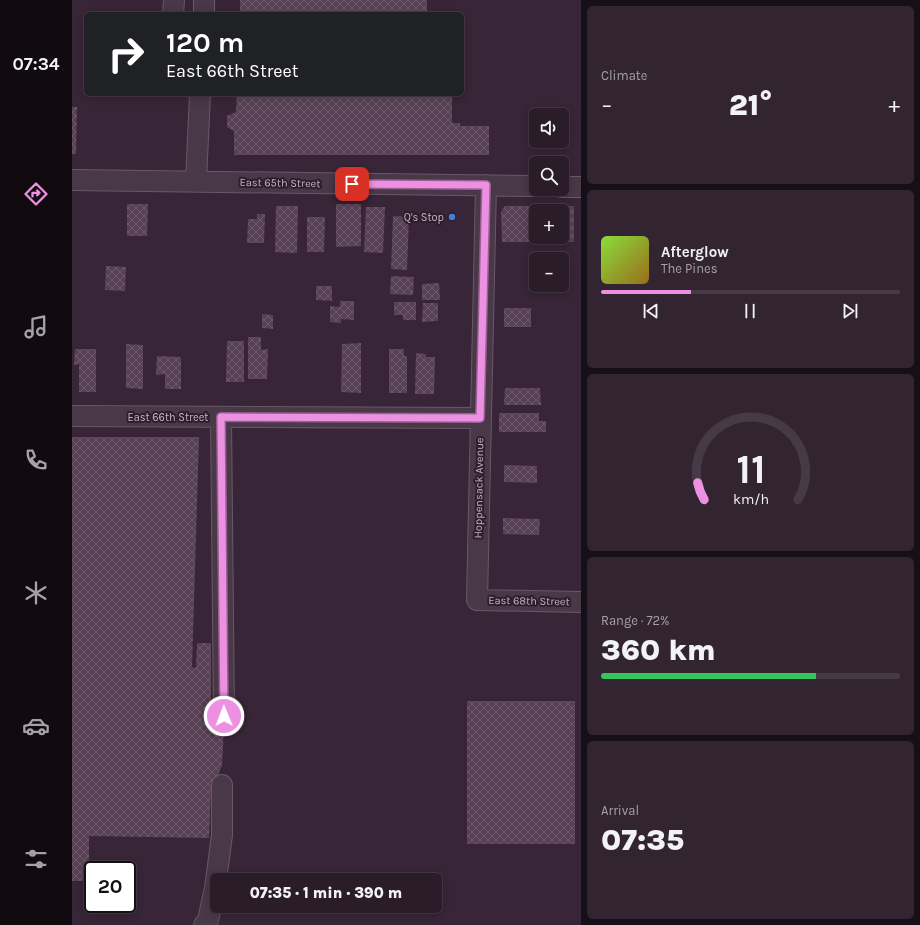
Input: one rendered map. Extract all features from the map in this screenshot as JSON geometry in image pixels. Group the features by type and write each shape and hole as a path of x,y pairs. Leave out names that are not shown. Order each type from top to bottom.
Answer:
{"street":[{"path":"173,12 174,0"},
{"path":"204,0 204,12"},
{"path":"196,181 200,96"},
{"name":"East 65th Street","path":"72,180 529,186"},
{"name":"Hoppensack Avenue","path":"477,600 486,185"},
{"path":"569,187 581,187"},
{"name":"East 66th Street","path":"72,416 480,418"},
{"path":"221,417 224,716"},
{"name":"East 68th Street","path":"477,600 581,602"},
{"path":"204,925 208,920 210,913 222,835 222,785"}],"building":[{"path":"240,0 427,0 427,12 240,12"},
{"path":"237,96 452,96 452,123 460,123 460,126 489,126 489,155 234,155 234,131 227,127 227,116 236,112"},
{"path":"72,107 77,107 76,154 72,154"},
{"path":"127,204 148,204 147,236 127,236"},
{"path":"336,204 361,204 361,246 336,247"},
{"path":"276,206 298,206 297,253 275,252"},
{"path":"505,206 529,206 529,242 502,242 501,212"},
{"path":"569,206 574,206 574,242 569,242"},
{"path":"366,207 385,207 383,253 364,252"},
{"path":"257,214 265,214 264,243 247,243 248,219 257,219"},
{"path":"393,216 409,217 407,270 391,269"},
{"path":"307,217 325,217 324,252 307,252"},
{"path":"106,266 126,267 125,291 105,290"},
{"path":"391,276 414,277 413,295 390,294"},
{"path":"439,283 440,300 422,300 422,284"},
{"path":"316,286 332,286 332,301 316,300"},
{"path":"340,301 354,301 354,320 341,319 341,323 330,322 330,306 340,307"},
{"path":"394,302 416,302 416,320 403,320 403,315 394,315"},
{"path":"423,303 438,303 438,321 422,322"},
{"path":"504,308 531,308 531,327 504,327"},
{"path":"262,314 273,315 273,329 262,328"},
{"path":"248,337 261,337 261,350 268,349 267,379 248,379"},
{"path":"227,341 244,341 244,382 226,382"},
{"path":"361,343 361,393 341,392 342,344"},
{"path":"126,344 143,345 143,389 126,388"},
{"path":"75,349 96,349 96,392 79,392 79,364 74,365"},
{"path":"389,349 404,349 404,356 407,356 407,393 389,393"},
{"path":"416,353 426,354 426,357 435,357 434,394 415,394"},
{"path":"157,356 181,357 181,389 165,389 165,374 156,375"},
{"path":"505,388 540,388 541,405 504,405"},
{"path":"499,413 539,413 539,421 546,421 546,432 499,432"},
{"path":"72,437 199,437 192,667 196,668 197,643 211,643 211,728 224,727 222,766 211,790 209,838 89,836 89,861 84,861 84,881 72,881"},
{"path":"504,465 537,466 537,483 504,482"},
{"path":"503,518 540,519 539,535 503,534"},
{"path":"467,701 575,701 575,844 467,844"}],"place":[{"name":"Q's Stop","path":"452,217"}],"route":[{"path":"224,716 221,417 480,418 486,185 352,184"}]}
